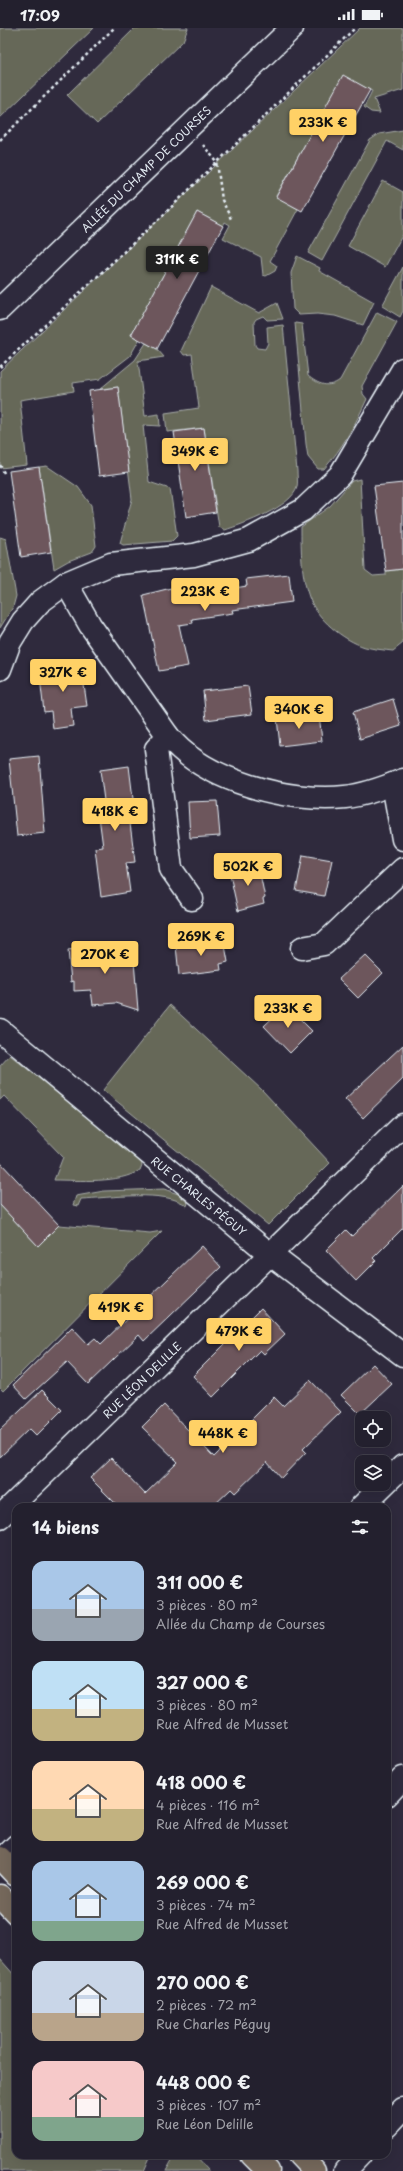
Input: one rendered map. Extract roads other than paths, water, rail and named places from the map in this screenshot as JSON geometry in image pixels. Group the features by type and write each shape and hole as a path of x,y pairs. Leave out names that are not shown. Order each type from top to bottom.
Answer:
{"main road":[{"path":"0,1896 12,1909"},
{"path":"303,2159 314,2171"}],"street":[{"name":"ALLÉE DU CHAMP DE COURSES","path":"0,309 292,28"},
{"path":"0,669 10,642 23,621 40,602 66,584 112,564 194,555 249,540 303,510 340,475 403,370"},
{"path":"66,584 90,625 176,746 217,773 257,789 303,798 339,797 398,782 403,839"},
{"path":"168,736 156,749 171,869 192,899"},
{"path":"302,948 324,944 403,869"},
{"name":"RUE CHARLES PÉGUY","path":"0,1030 271,1255 403,1355"},
{"name":"RUE LÉON DELILLE","path":"14,1503 403,1125"},
{"path":"365,1503 403,1466"},
{"name":"RUE LÉON DELILLE","path":"0,1517 12,1505"},
{"path":"391,1790 403,1778"},
{"path":"391,2122 403,2109"},
{"path":"346,2171 356,2159"}]}
